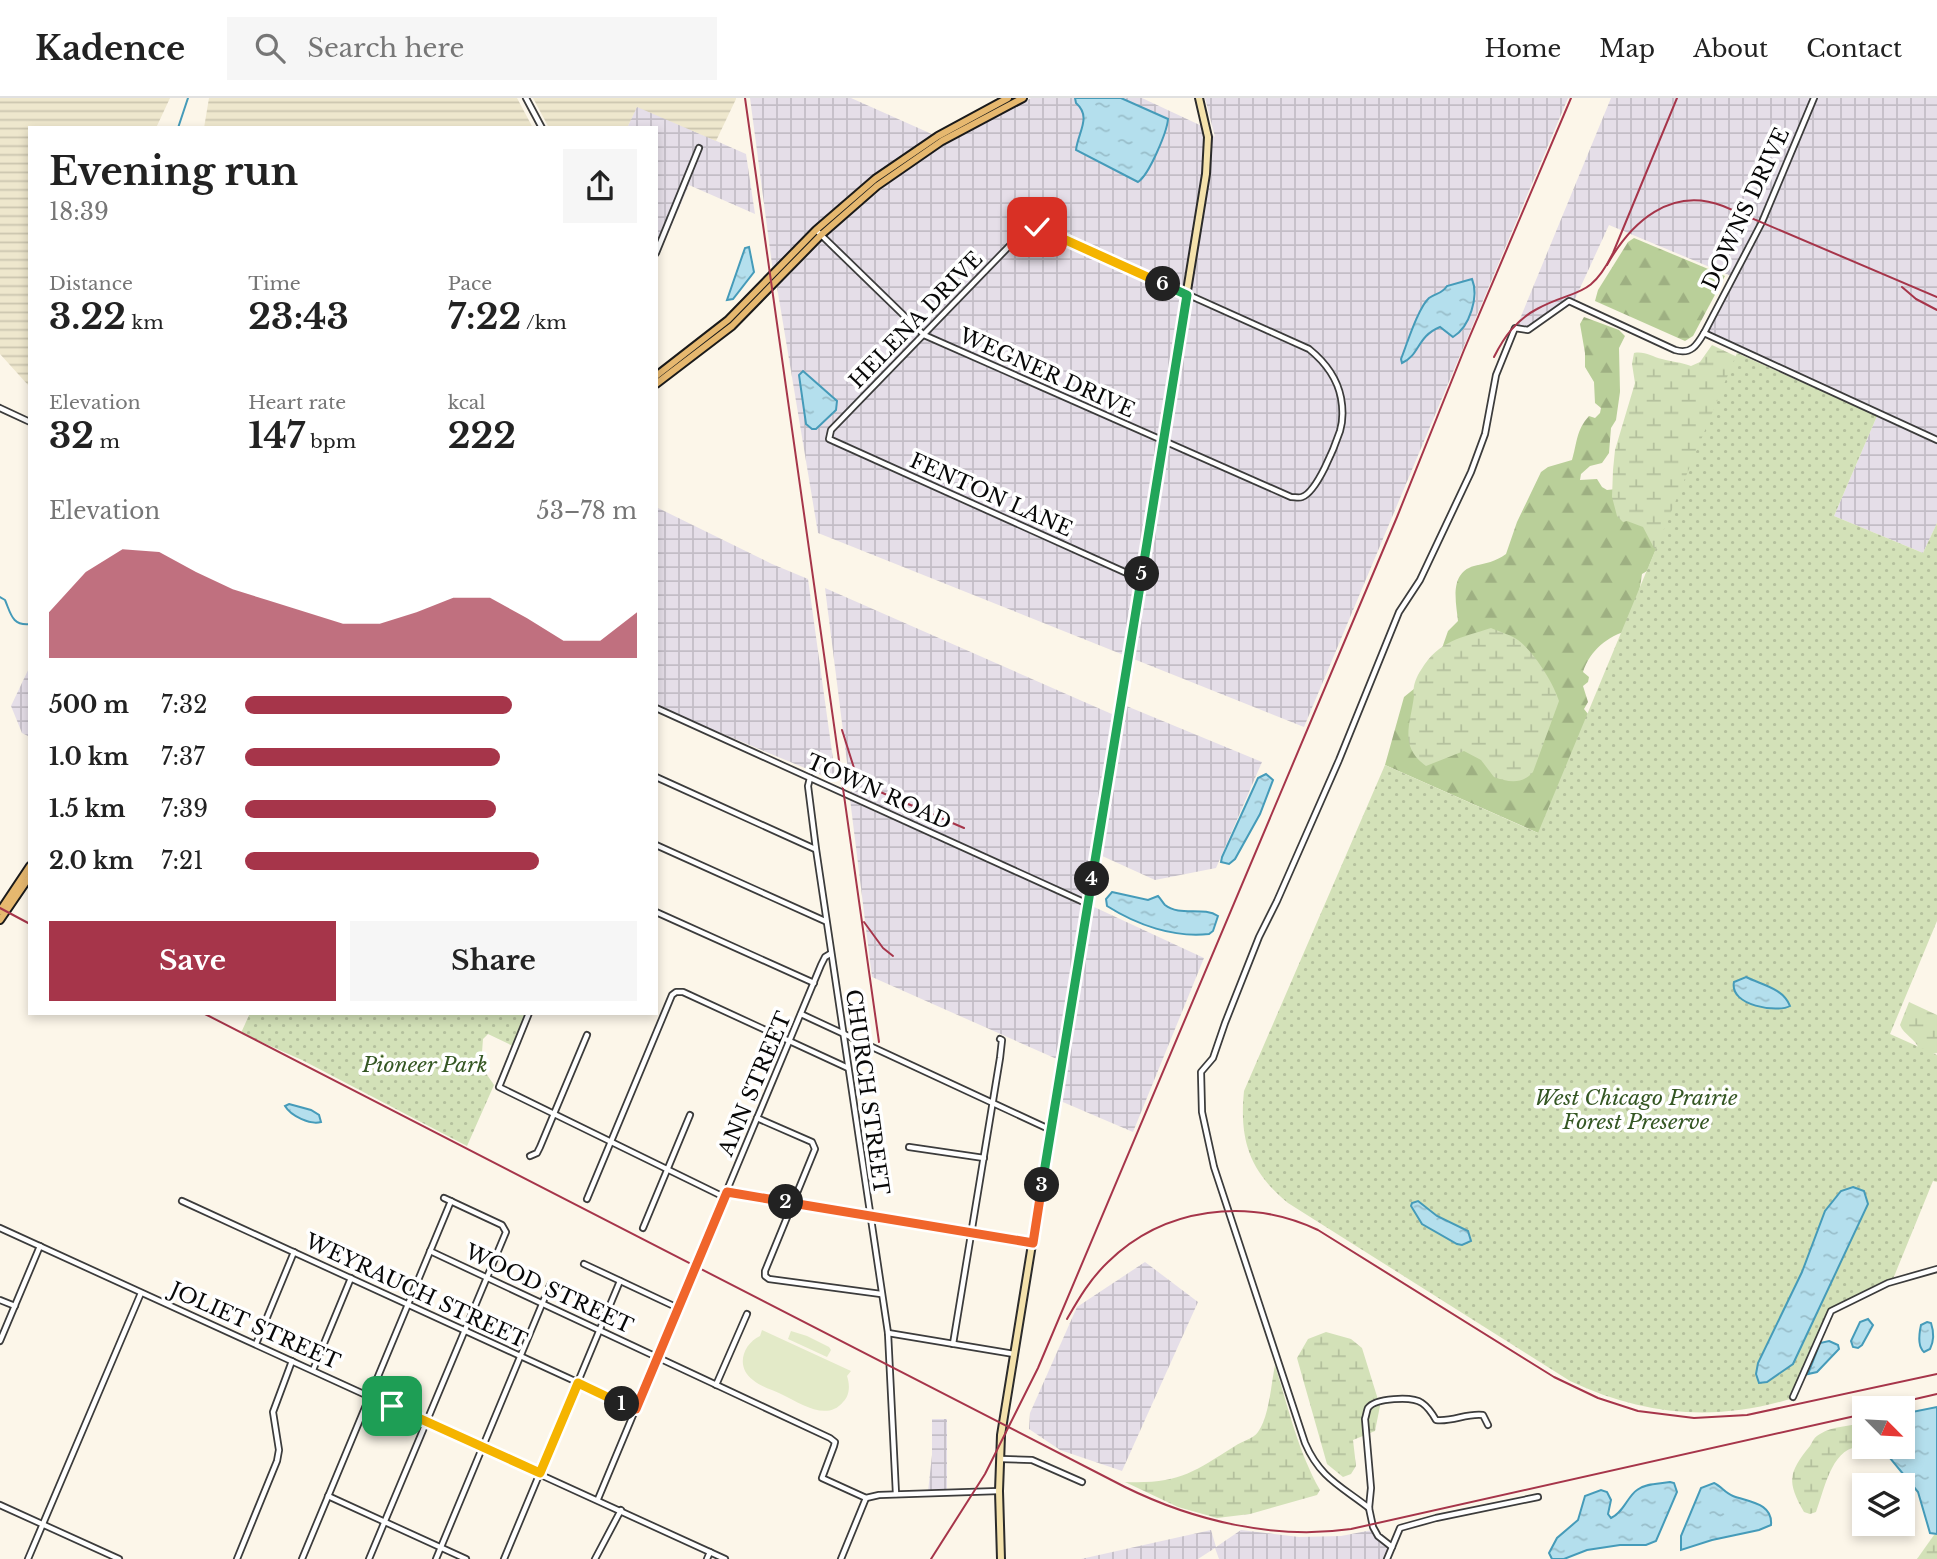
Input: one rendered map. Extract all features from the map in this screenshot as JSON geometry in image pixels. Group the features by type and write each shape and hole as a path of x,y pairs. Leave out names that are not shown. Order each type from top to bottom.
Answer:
{"main road":[{"path":"658,382 732,326 848,200 938,136 1008,98"},
{"path":"658,374 728,320 819,232 909,162 942,141 1024,98"},
{"path":"1001,1559 1001,1435 1208,162 1208,137 1199,98"},
{"path":"0,911 28,869"},
{"path":"0,920 28,879"}],"street":[{"path":"526,98 541,126"},
{"name":"DOWNS DRIVE","path":"1704,333 1762,222 1814,98"},
{"path":"658,248 699,148"},
{"name":"HELENA DRIVE","path":"829,439 831,430 1019,236 1031,227 1042,229 1187,295"},
{"name":"WEGNER DRIVE","path":"819,232 924,335 1291,497 1302,497 1311,491 1317,482 1340,429 1342,415 1338,388 1324,362 1309,349 1187,295"},
{"path":"1369,1508 1323,1474 1305,1443 1214,1167 1202,1112 1201,1072 1213,1058 1259,937 1339,760 1399,612 1420,580 1471,472 1485,434 1496,375 1515,328 1528,330 1569,301 1681,351 1693,349 1704,333 1937,440"},
{"path":"0,408 28,421"},
{"name":"FENTON LANE","path":"829,439 1141,579"},
{"name":"TOWN ROAD","path":"658,709 1088,904"},
{"path":"658,778 816,849"},
{"name":"CHURCH STREET","path":"810,778 808,786 826,922 888,1333 895,1494"},
{"path":"658,846 826,922"},
{"path":"658,913 814,983"},
{"name":"ANN STREET","path":"598,1499 825,957 831,954"},
{"path":"587,1199 671,995 676,992 684,992 848,1069"},
{"path":"801,1014 1052,1130"},
{"path":"528,1015 499,1087 667,1169 726,1194 1033,1243"},
{"path":"530,1156 537,1153 587,1035"},
{"path":"953,1344 1000,1058 1000,1039"},
{"path":"643,1228 690,1115"},
{"path":"757,1118 812,1142 815,1147 765,1276 769,1279 881,1294"},
{"path":"909,1147 984,1158"},
{"path":"369,1559 506,1229 444,1198"},
{"name":"WEYRAUCH STREET","path":"182,1201 636,1409"},
{"path":"302,1559 451,1201"},
{"name":"JOLIET STREET","path":"0,1228 726,1559"},
{"path":"0,1341 40,1246"},
{"name":"WOOD STREET","path":"429,1251 833,1440 834,1446 822,1478 866,1498"},
{"path":"256,1344 295,1252"},
{"path":"584,1264 678,1308"},
{"path":"1793,1397 1828,1314 1888,1283 1937,1269"},
{"path":"313,1370 351,1278"},
{"path":"504,1559 620,1281"},
{"path":"436,1559 550,1285"},
{"path":"28,1559 141,1293"},
{"path":"0,1300 15,1306"},
{"path":"716,1385 747,1314"},
{"path":"888,1333 1014,1354"},
{"path":"237,1559 277,1461 278,1444 273,1427 273,1412 292,1361"},
{"path":"1392,1547 1374,1532 1369,1508 1371,1488 1365,1419 1367,1409 1375,1403 1403,1398 1420,1401 1436,1420 1451,1422 1471,1414 1483,1415 1488,1425"},
{"path":"1001,1459 1032,1460 1082,1482"},
{"path":"841,1559 866,1498 895,1494 999,1490"},
{"path":"328,1496 466,1559"},
{"path":"1387,1559 1400,1528 1538,1497"},
{"path":"0,1505 119,1559"},
{"path":"595,1559 621,1510"},
{"path":"707,1559 710,1552"}],"shaded area":[{"path":"0,98 170,98 157,126 28,126 28,385 0,354"},
{"path":"209,98 517,98 532,126 204,126"},
{"path":"533,98 736,98 716,141 637,107 628,126 548,126"},
{"path":"750,98 851,98 934,135 855,190 825,217 773,272"},
{"path":"1031,98 1142,98 1204,127 1215,137 1205,98 1568,98 1304,727 818,533 777,287 828,235 897,176 932,152"},
{"path":"1611,98 1937,98 1937,437 1707,331 1736,278 1609,225 1575,299 1567,300 1526,328 1517,326"},
{"path":"637,106 746,154 755,214 689,185 658,256 658,126 628,126"},
{"path":"1877,416 1937,444 1937,523 1923,553 1834,516"},
{"path":"658,508 808,579 836,781 658,707"},
{"path":"825,588 1114,715 1085,899 851,794"},
{"path":"28,670 28,736 22,733 11,706"},
{"path":"1124,705 1262,762 1216,868 1155,880 1100,855"},
{"path":"850,799 1085,905 1059,1060 872,977"},
{"path":"1092,906 1204,958 1133,1132 1058,1100"},
{"path":"1145,1262 1198,1302 1122,1471 1060,1450 1029,1429 1030,1413 1077,1307"},
{"path":"932,1419 947,1419 947,1492 928,1492"},
{"path":"1211,1530 1216,1547 1241,1530 1299,1537 1341,1536 1372,1530 1377,1538 1390,1548 1385,1559 1219,1559 1215,1548 1198,1559 1081,1559"}],"green space":[{"path":"1634,238 1725,276 1693,336 1685,341 1595,301 1598,290 1628,242"},
{"path":"1584,317 1619,330 1625,336 1619,348 1620,392 1616,420 1611,428 1609,453 1602,463 1590,466 1581,474 1580,480 1597,479 1607,490 1684,482 1647,571 1642,574 1629,630 1601,645 1586,664 1583,672 1589,677 1583,686 1588,702 1584,709 1588,714 1545,836 1385,765 1404,697 1420,684 1441,651 1448,631 1458,621 1457,581 1466,570 1506,554 1517,522 1541,472 1548,467 1572,460 1582,427 1589,416 1595,418 1600,413 1601,408 1595,403 1594,382 1585,367 1580,324"},
{"path":"1712,345 1836,404 1657,549 1643,527 1623,522 1617,516 1612,497 1615,450 1635,383 1632,364 1634,353 1645,353 1691,366 1700,362"},
{"name":"West Chicago Prairie Forest Preserve","path":"1737,353 1877,416 1834,516 1923,553 1937,523 1937,921 1890,1034 1937,1055 1937,1182 1933,1181 1893,1279 1829,1310 1790,1399 1734,1411 1678,1411 1624,1401 1570,1381 1288,1203 1264,1179 1250,1154 1243,1125 1244,1091 1385,765 1538,833"},
{"path":"1491,628 1515,638 1524,645 1548,677 1559,701 1533,772 1520,781 1494,777 1481,760 1464,751 1426,766 1412,751 1409,743 1414,686 1428,660 1443,646"},
{"path":"1909,1002 1937,1015 1937,1053 1919,1049 1900,1025"},
{"name":"Pioneer Park","path":"249,1015 528,1015 515,1047 488,1034 483,1039 481,1066 494,1085 467,1146 302,1060 241,1033"},
{"path":"762,1330 851,1371 847,1376 848,1393 843,1402 837,1408 829,1410 813,1409 763,1387 747,1375 743,1356 749,1344 760,1336"},
{"path":"791,1331 829,1347 831,1350 827,1357 788,1339"},
{"path":"1326,1332 1351,1339 1362,1348 1380,1406 1375,1431 1353,1440 1356,1466 1351,1474 1343,1477 1327,1464 1297,1358 1308,1339"},
{"path":"1275,1365 1300,1444 1320,1490 1317,1495 1250,1514 1217,1518 1178,1507 1125,1482 1159,1481 1184,1475 1253,1436 1265,1418"},
{"path":"1852,1425 1852,1449 1841,1455 1835,1463 1816,1512 1804,1512 1795,1493 1792,1478 1797,1463 1815,1438 1836,1428"},
{"path":"1937,1534 1937,1559 1917,1559 1934,1535"}],"water":[{"path":"1075,98 1121,98 1168,119 1157,153 1138,182 1076,150 1084,119"},
{"path":"749,247 754,272 733,299 727,300 745,248"},
{"path":"1472,279 1472,311 1459,332 1453,337 1440,327 1432,331 1422,340 1413,355 1402,363 1401,359 1417,318 1429,298 1447,286"},
{"path":"803,371 837,401 836,410 816,429 806,424 799,375"},
{"path":"1266,774 1273,780 1260,814 1235,859 1229,864 1221,862 1258,778"},
{"path":"1112,892 1148,900 1158,896 1171,909 1206,912 1218,916 1213,931 1209,934 1169,932 1131,919 1107,906 1106,899"},
{"path":"1746,977 1777,991 1790,1006 1775,1009 1746,1002 1734,990 1734,982"},
{"path":"289,1104 311,1110 319,1115 321,1122 306,1121 296,1116 285,1106"},
{"path":"1853,1187 1864,1191 1868,1204 1793,1364 1767,1382 1759,1383 1756,1374 1758,1363 1802,1272 1825,1211 1841,1191"},
{"path":"1418,1201 1437,1216 1468,1231 1471,1241 1457,1244 1422,1224 1411,1206"},
{"path":"1868,1319 1873,1325 1862,1345 1853,1347 1851,1341 1860,1322"},
{"path":"1931,1323 1933,1340 1930,1349 1924,1352 1920,1347 1919,1336 1921,1325"},
{"path":"1829,1341 1838,1345 1839,1349 1817,1372 1808,1374 1820,1343"},
{"path":"1937,1407 1937,1534 1930,1533 1915,1488 1915,1473 1902,1473 1892,1460 1915,1459 1915,1411"},
{"path":"1674,1483 1677,1492 1656,1541 1646,1545 1620,1545 1587,1550 1564,1559 1552,1559 1549,1553 1557,1538 1578,1520 1585,1496 1601,1490 1607,1492 1611,1500 1608,1514 1611,1518 1641,1488"},
{"path":"1714,1483 1730,1495 1764,1508 1771,1518 1771,1525 1681,1550 1681,1536 1701,1488"}],"waterway":[{"path":"179,126 188,98"},
{"path":"0,597 5,600 16,621 28,624"}],"railway":[{"path":"745,98 879,1042"},
{"path":"931,1559 985,1474 1038,1368 1571,98"},
{"path":"1494,357 1506,336 1523,318 1550,302 1581,291 1597,279 1605,268 1677,98"},
{"path":"1607,265 1628,235 1654,212 1686,201 1704,201 1723,206 1937,297"},
{"path":"1902,287 1916,299 1937,310"},
{"path":"842,730 854,768 871,788 964,828"},
{"path":"0,908 28,923"},
{"path":"864,922 883,948 893,956"},
{"path":"207,1015 1125,1487 1179,1509 1235,1525 1293,1532 1351,1529 1852,1417"},
{"path":"1067,1319 1096,1275 1130,1243 1181,1219 1236,1211 1264,1213 1318,1230 1554,1377 1598,1398 1638,1411 1694,1418 1747,1415 1937,1374"},
{"path":"1915,1399 1937,1394"}],"route":[{"path":"392,1406 540,1473 578,1383 636,1409 727,1192 1033,1243 1187,295 1037,227"}]}
